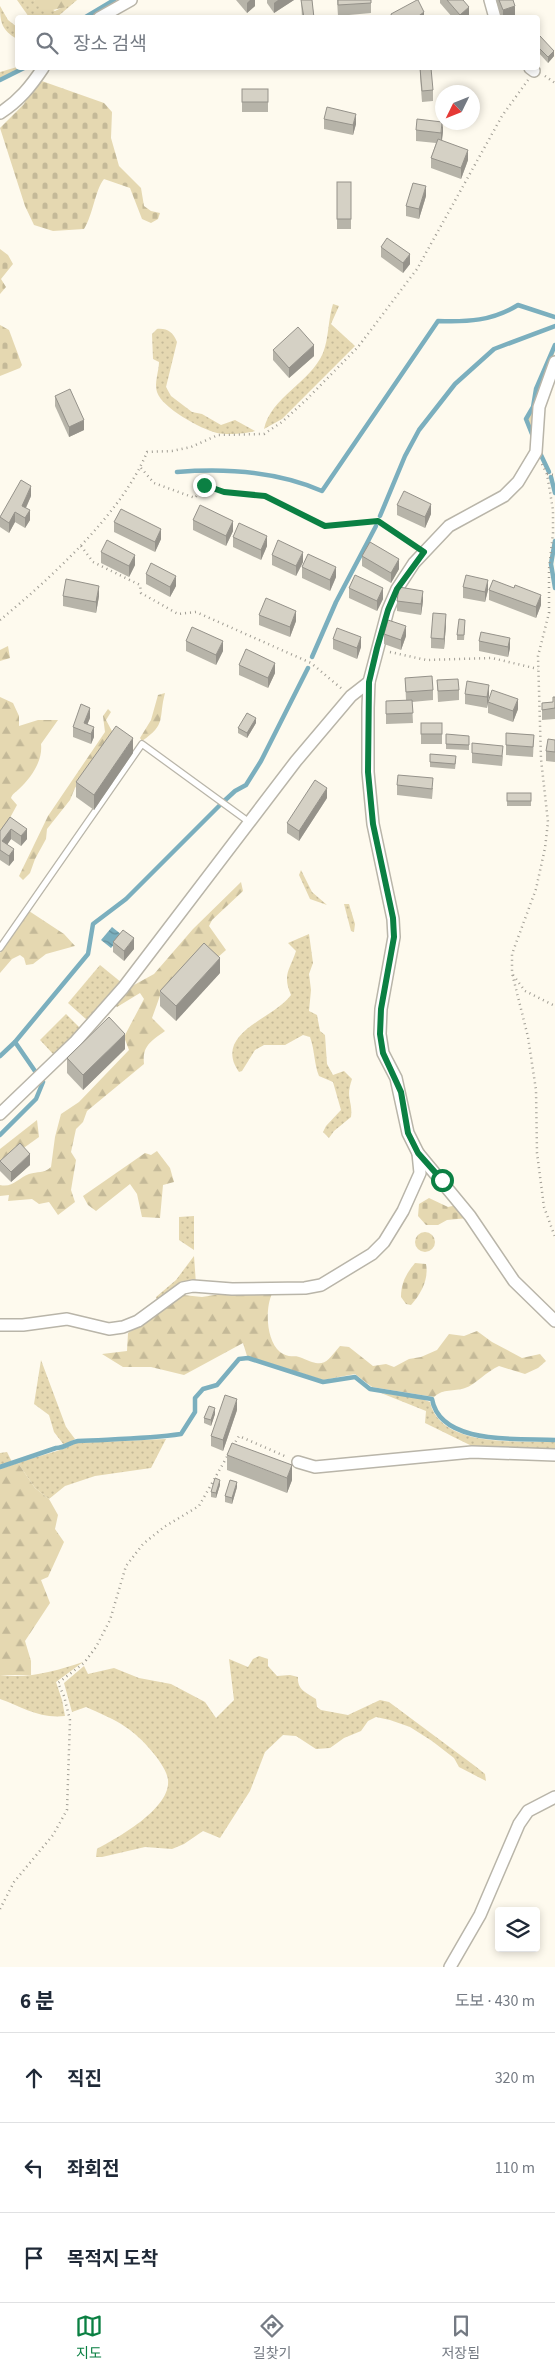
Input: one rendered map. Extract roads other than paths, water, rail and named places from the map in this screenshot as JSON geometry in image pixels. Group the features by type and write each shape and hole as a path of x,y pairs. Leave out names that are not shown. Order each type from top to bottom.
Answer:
{"street":[{"path":"104,15 131,0"},
{"path":"490,0 494,15"},
{"path":"0,113 28,89 42,70"},
{"path":"555,362 539,407 536,452 529,467 504,496 450,526 424,552 397,589 388,610 369,682 368,772 373,824 393,918 394,937 384,982 380,1034 383,1053 401,1092 408,1133 418,1153 470,1216 514,1281 555,1321"},
{"path":"0,1114 76,1041 124,988 250,822 351,696 369,682"},
{"path":"0,1325 23,1325 67,1319 109,1329 123,1327 138,1321 183,1288 193,1286 232,1289 305,1288 321,1285 372,1254 384,1242 403,1211 420,1173 418,1153"},
{"path":"298,1462 315,1467 472,1452 555,1455"},
{"path":"450,1967 480,1916 520,1824 528,1811 555,1797"}],"lane":[{"path":"0,948 142,744 250,822"}],"water":[{"path":"112,927 122,935 111,948 101,940"}],"waterway":[{"path":"89,15 114,0"},
{"path":"0,80 20,70"},
{"path":"177,472 214,470 251,472 287,479 322,491 438,321 480,319 499,314 518,305 555,317"},
{"path":"380,516 405,456 419,430 455,384 494,349 555,326"},
{"path":"534,439 526,419 533,407 536,389 555,345"},
{"path":"540,453 549,472"},
{"path":"551,477 555,493"},
{"path":"312,657 336,602 376,526"},
{"path":"555,541 551,564 555,588"},
{"path":"0,1056 15,1042 88,954 93,924 126,899 222,803 235,791 246,785 261,761 308,668"},
{"path":"15,1042 37,1074"},
{"path":"0,1135 36,1099 43,1082"},
{"path":"0,1467 78,1441 181,1434 195,1412 195,1398 203,1389 217,1385 239,1359 248,1358 323,1382 355,1377 370,1389 432,1399 438,1414 450,1425 465,1432 503,1439 555,1440"}]}
